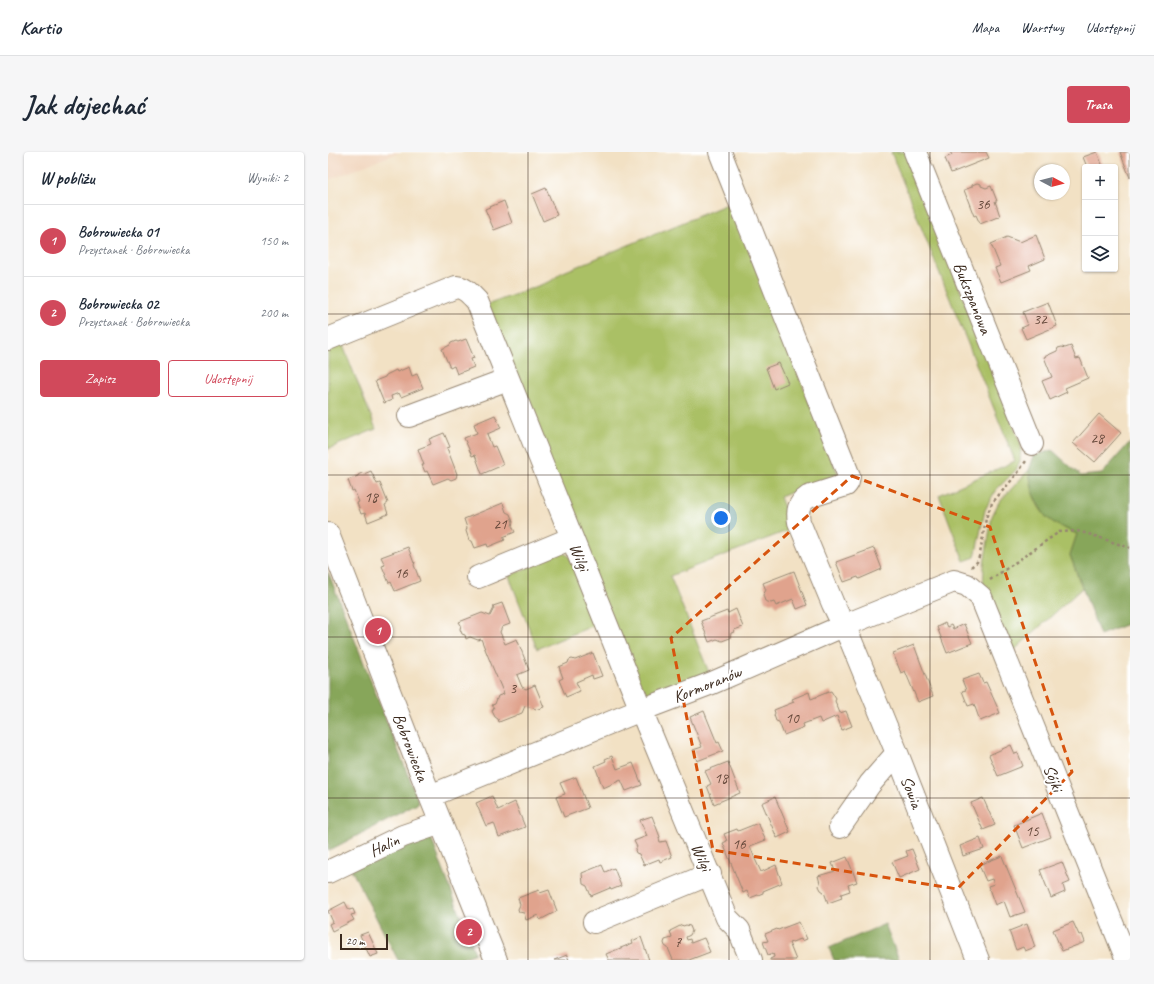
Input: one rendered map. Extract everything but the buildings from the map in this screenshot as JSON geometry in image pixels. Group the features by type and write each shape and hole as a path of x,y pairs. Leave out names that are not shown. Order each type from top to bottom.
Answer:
{"street":[{"name":"Sowia","path":"720,152 849,476 846,485 803,500 799,505 797,513 799,522 897,753 978,960"},
{"name":"Bukszpanowa","path":"915,152 1032,444"},
{"name":"Wilgi","path":"328,339 456,287 467,291 476,301 641,710 727,918 739,930 751,960"},
{"path":"409,416 508,378"},
{"name":"Bobrowiecka","path":"328,534 332,558 496,960"},
{"path":"478,577 572,538"},
{"name":"Kormoranów","path":"430,796 641,710 712,684 843,626 954,581"},
{"path":"954,581 968,585 978,594"},
{"name":"Sójki","path":"978,594 1127,960"},
{"path":"840,827 870,784 897,753"},
{"name":"Halin","path":"328,872 403,836 441,823"},
{"path":"594,922 710,874"}],"path":[{"path":"954,581 977,562 980,554 986,518 992,503 1028,459 1032,444"},
{"path":"978,594 1059,532 1077,531 1130,548"}],"highlighted area":[{"path":"852,476 990,527 1072,772 957,889 713,850 671,638"}],"shaded area":[{"path":"328,152 400,152 328,180"}],"green space":[{"path":"891,152 906,152 1021,445 1020,462 1016,470 995,491 985,510 975,557 964,561 939,495 1015,461"},
{"path":"730,203 838,474 780,497 792,529 670,576 710,675 642,703 484,306 551,281 561,273"},
{"path":"342,343 376,429 328,449 328,349"},
{"path":"1130,442 1130,623 1100,635 1070,555 1077,534 1057,525 1046,517 1033,494 1029,470 1034,456 1052,450 1081,476 1102,474"},
{"path":"1029,470 1031,484 1041,511 1047,517 1077,534 1070,555 1082,588 1009,655 983,592 984,565 992,516 999,502"},
{"path":"562,552 569,556 597,624 537,649 509,576"},
{"path":"328,572 419,803 328,851"},
{"path":"431,838 475,953 458,960 398,960 351,869 408,841"},
{"path":"885,924 899,960 834,960 829,948"}],"place":[{"name":"Bobrowiecka 01","path":"378,631"},
{"name":"Bobrowiecka 02","path":"469,932"}]}
